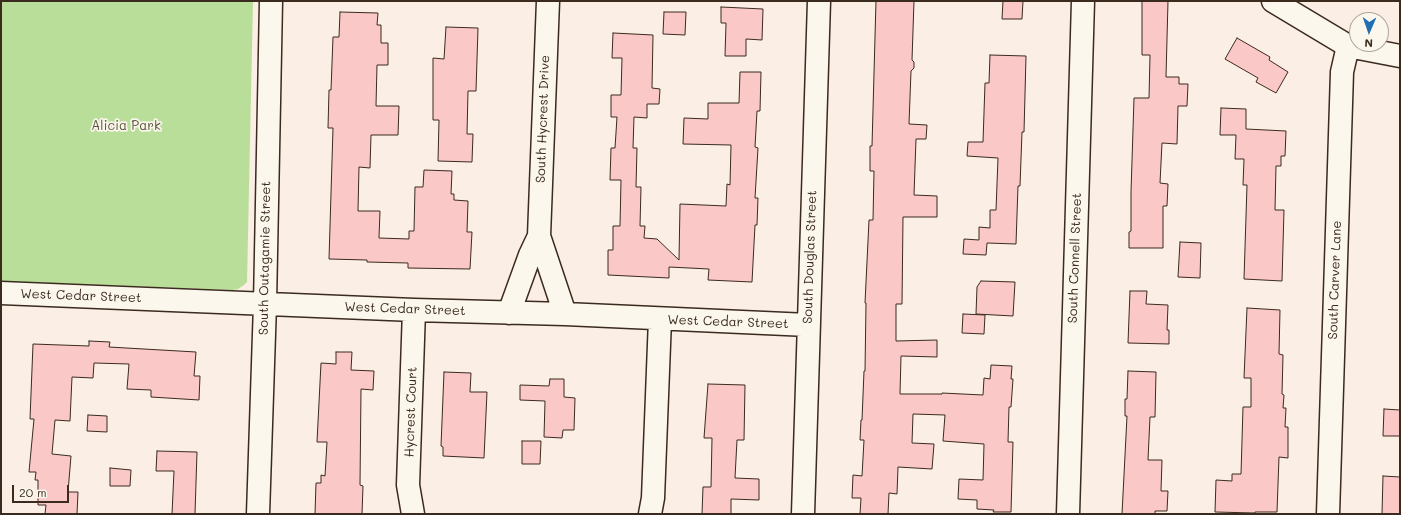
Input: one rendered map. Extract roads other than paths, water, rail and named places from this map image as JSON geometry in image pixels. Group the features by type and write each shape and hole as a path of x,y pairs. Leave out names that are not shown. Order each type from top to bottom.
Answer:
{"street":[{"name":"South Outagamie Street","path":"258,514 265,304 271,1"},
{"name":"South Hycrest Drive","path":"548,1 539,236 565,314"},
{"name":"South Douglas Street","path":"803,514 819,1"},
{"name":"South Connell Street","path":"1068,514 1082,1"},
{"path":"1273,1 1348,46 1400,56"},
{"name":"South Carver Lane","path":"1328,514 1342,72 1348,46"},
{"name":"South Hycrest Drive","path":"509,312 530,255 539,236"},
{"name":"West Cedar Street","path":"1,293 414,310 565,314 808,325"},
{"name":"Hycrest Court","path":"413,514 408,485 414,310"},
{"path":"650,514 654,498 660,319"}],"park label":[{"name":"Alicia Park","path":"126,126"}]}
